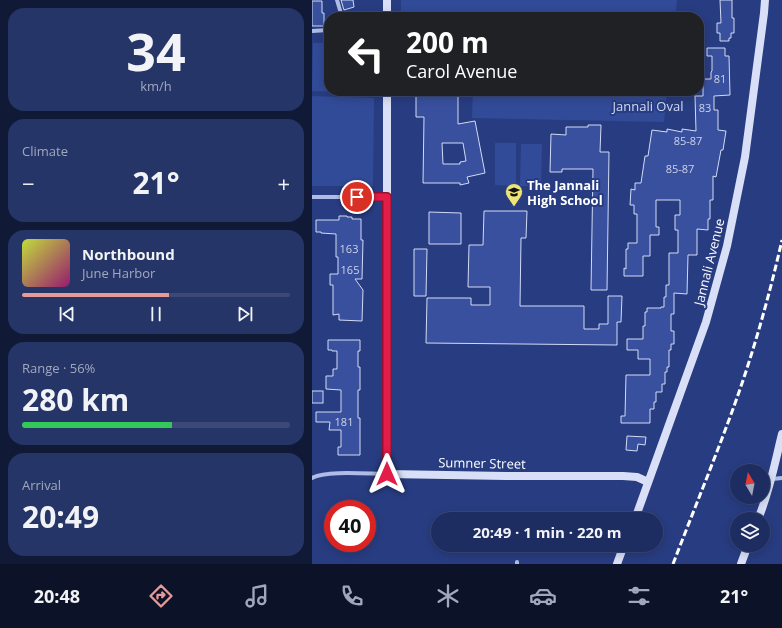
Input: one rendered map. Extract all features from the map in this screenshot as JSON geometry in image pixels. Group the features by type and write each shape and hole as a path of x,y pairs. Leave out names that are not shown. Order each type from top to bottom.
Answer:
{"street":[{"path":"337,0 341,12"},
{"path":"386,12 387,0"},
{"name":"Jannali Avenue","path":"637,512 706,322 727,246 745,157 765,0"},
{"path":"312,31 324,30"},
{"path":"387,96 387,474"},
{"path":"312,197 387,197"},
{"path":"761,512 772,479 782,434"},
{"name":"Sumner Street","path":"314,477 326,474 623,476 637,478 648,482"},
{"path":"772,479 782,478"},
{"path":"617,564 621,552"},
{"path":"741,564 745,552"}],"green space":[{"path":"401,0 677,0 676,12 401,12"},
{"path":"313,43 324,43 324,91 312,91"},
{"path":"312,96 374,98 373,186 312,186"},
{"name":"Jannali Oval","path":"473,96 667,96 664,122 472,118"},
{"path":"495,143 516,143 516,186 495,185"},
{"path":"521,144 542,144 541,186 520,186"}],"building":[{"path":"341,0 353,0 354,7 344,10"},
{"path":"720,0 732,0 734,33 731,33 731,38 729,38 729,41 720,41 720,33 717,33 717,23 721,23"},
{"path":"312,1 322,1 324,26 312,26"},
{"path":"707,48 725,48 725,56 729,56 730,95 714,96 714,110 718,110 718,130 726,131 716,177 713,176 713,200 710,200 710,219 708,219 708,230 697,229 697,255 688,255 687,294 674,293 674,314 671,314 671,331 674,331 674,344 671,344 671,350 669,350 669,367 667,367 667,372 665,372 665,384 662,384 662,392 656,392 654,409 650,409 650,423 621,423 621,416 625,416 626,375 650,375 650,359 638,359 638,350 627,350 627,339 643,339 643,326 645,326 645,312 647,312 647,308 664,307 666,285 669,285 669,253 678,253 678,230 675,230 675,215 680,215 680,200 656,200 656,227 659,227 659,235 650,235 650,256 643,256 643,276 624,276 624,268 626,269 626,249 628,249 628,243 637,243 637,214 634,214 634,205 630,205 631,189 635,190 635,183 641,183 645,156 648,156 652,130 667,132 667,129 682,132 682,129 696,131 695,96 704,96 704,79 711,79 712,56 707,56"},
{"path":"416,96 458,96 458,124 475,121 485,173 467,177 469,183 460,185 460,183 423,183 424,117 416,117","holes":["442,143 463,143 466,161 460,162 460,164 443,164"]},
{"path":"588,125 601,125 600,152 609,152 607,290 591,290 593,169 562,169 562,172 550,172 551,134 566,135 566,127 588,127"},
{"path":"484,211 527,211 526,238 521,238 520,306 584,306 584,329 599,329 599,324 608,324 608,296 622,296 621,322 617,322 617,345 426,343 427,298 471,298 471,305 490,305 490,287 468,287 469,245 483,245"},
{"path":"429,212 461,213 461,244 429,244"},
{"path":"339,216 352,217 352,219 361,219 361,240 363,240 362,279 355,279 363,290 362,321 339,320 339,314 333,315 333,285 330,285 330,274 338,274 336,234 316,232 316,220 339,220"},
{"path":"414,249 427,249 426,296 414,296"},
{"path":"328,340 360,340 360,351 358,351 360,390 358,390 358,418 360,418 360,455 338,455 338,447 341,447 341,430 329,430 330,422 316,422 316,412 341,412 341,390 326,389 326,376 333,376 333,369 337,369 337,351 328,350"},
{"path":"312,391 323,391 323,403 312,403"},
{"path":"627,436 646,437 645,445 638,444 637,451 626,450"}],"railway":[{"path":"673,564 740,388 772,283 782,240"}],"place":[{"name":"The Jannali High School","path":"514,207"}],"route":[{"path":"357,197 387,197 387,474"}]}
